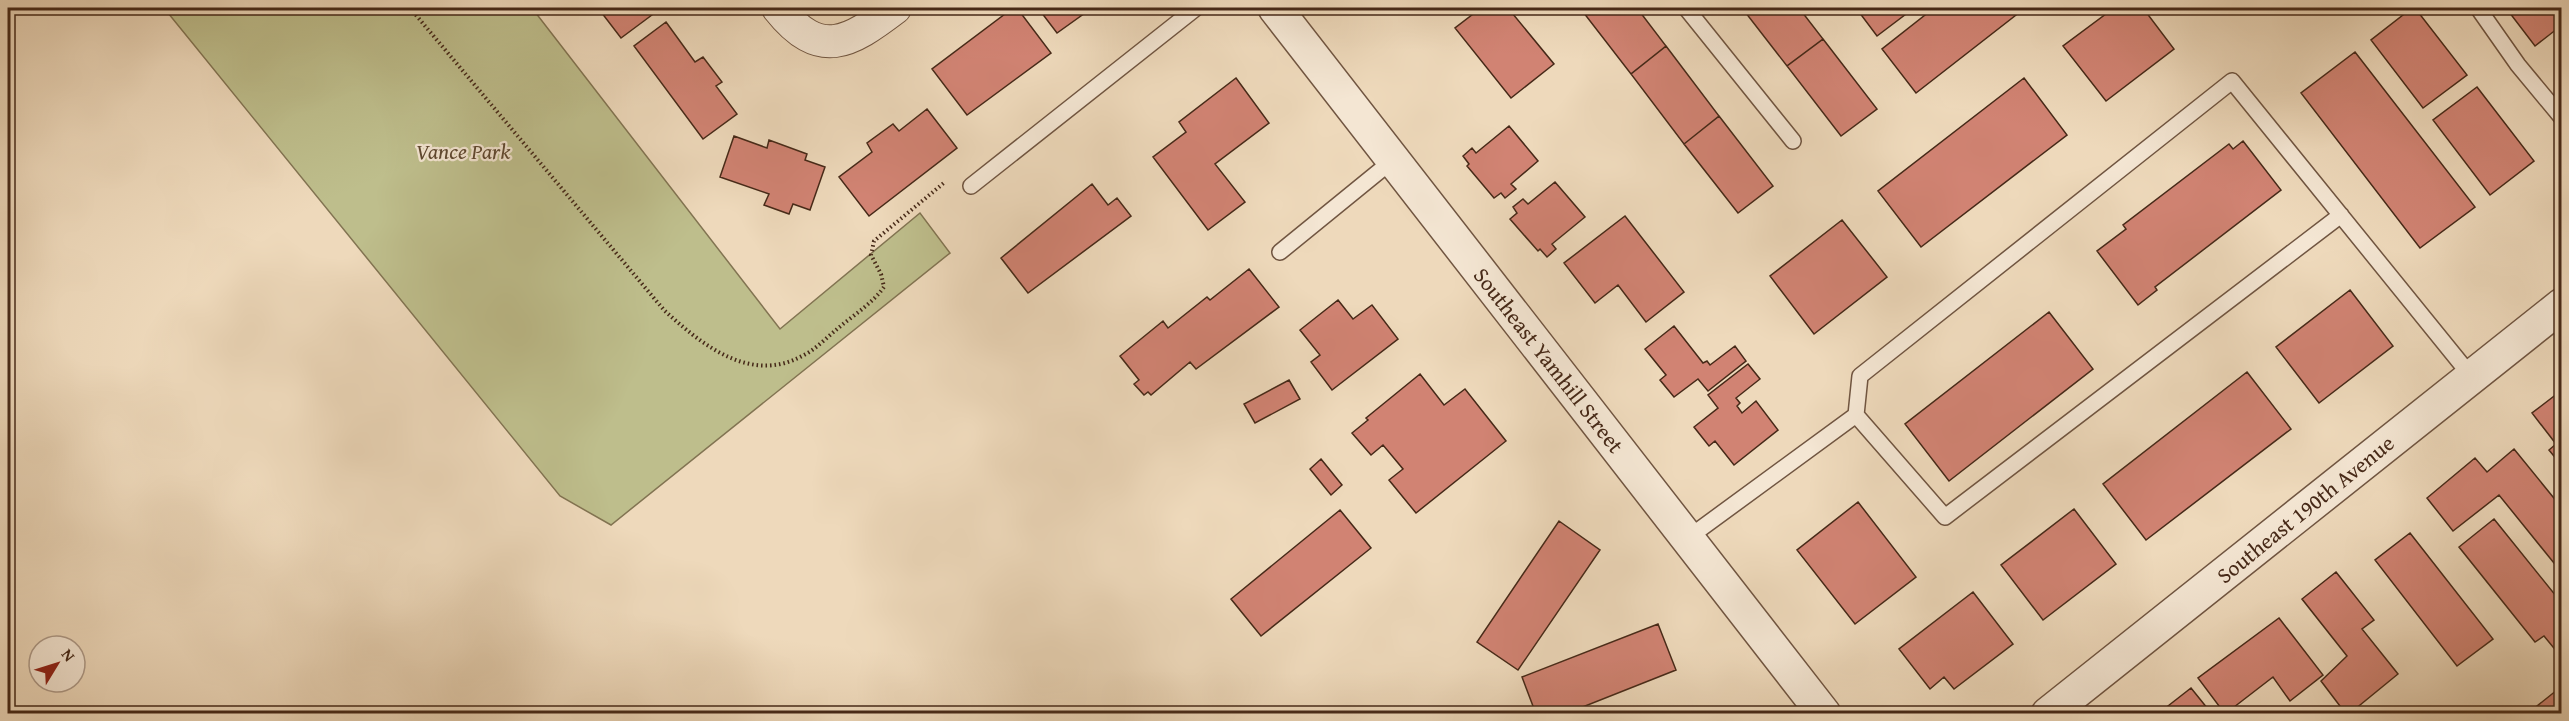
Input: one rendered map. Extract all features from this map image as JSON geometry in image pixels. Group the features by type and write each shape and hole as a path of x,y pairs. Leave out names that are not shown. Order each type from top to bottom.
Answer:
{"street":[{"path":"778,8 794,28 821,41 846,40 866,30 895,8"},
{"name":"Southeast Yamhill Street","path":"1275,8 1824,714"},
{"name":"Southeast 190th Avenue","path":"2048,714 2562,305"}],"lane":[{"path":"971,186 1196,8"},
{"path":"1686,8 1793,141"},
{"path":"2478,8 2518,65 2562,118"},
{"path":"2340,215 1945,517 1856,415 1860,376 2232,81 2471,376"},
{"path":"1280,252 1393,160"},
{"path":"1688,538 1856,415"}],"path":[{"path":"410,8 664,310 707,346 734,361 756,366 779,365 809,353 870,302 884,287 881,274 871,255 874,241 880,234 946,181 962,180 971,186"}],"green space":[{"name":"Vance Park","path":"164,8 532,8 780,329 920,213 950,253 611,525 560,496"}],"building":[{"path":"598,8 659,8 660,9 621,38"},
{"path":"1013,8 1017,8 1051,53 967,115 932,69"},
{"path":"1038,8 1092,8 1057,33"},
{"path":"1481,8 1508,8 1554,64 1511,98 1455,28"},
{"path":"1580,8 1637,8 1666,46 1631,74"},
{"path":"1742,8 1799,8 1823,39 1787,66"},
{"path":"1856,8 1914,8 1877,36"},
{"path":"1934,8 2025,8 1916,93 1882,49"},
{"path":"2114,8 2143,8 2174,49 2106,101 2063,46"},
{"path":"2415,8 2467,75 2423,108 2371,40"},
{"path":"2506,8 2562,8 2562,25 2535,46"},
{"path":"666,22 695,62 703,57 722,82 716,86 737,114 703,139 634,46"},
{"path":"1823,39 1877,109 1841,136 1787,66"},
{"path":"1666,46 1719,116 1684,144 1631,74"},
{"path":"2355,52 2475,207 2420,248 2301,93"},
{"path":"1236,78 1269,123 1215,164 1245,202 1208,230 1153,157 1186,132 1179,122"},
{"path":"2024,78 2067,135 1921,247 1878,191"},
{"path":"2477,87 2534,161 2490,195 2433,120"},
{"path":"927,109 957,148 869,216 839,177 872,152 867,143 893,124 899,131"},
{"path":"1719,116 1773,186 1738,213 1684,144"},
{"path":"1509,126 1538,161 1511,184 1516,189 1505,198 1501,193 1494,198 1467,166 1469,164 1463,156 1472,148 1476,153"},
{"path":"734,136 767,148 769,140 807,154 805,160 825,167 810,210 793,204 789,214 764,205 769,194 720,177"},
{"path":"2243,141 2281,190 2155,287 2157,290 2138,305 2097,251 2126,229 2123,225 2229,144 2233,149"},
{"path":"1555,182 1585,217 1552,244 1556,249 1547,257 1540,249 1538,251 1510,219 1517,213 1513,207 1523,199 1528,204"},
{"path":"1092,184 1108,205 1117,198 1131,216 1028,293 1001,258"},
{"path":"1625,216 1684,292 1646,322 1618,285 1595,303 1564,263"},
{"path":"1842,220 1887,277 1814,334 1770,276"},
{"path":"1249,269 1279,307 1196,369 1190,362 1151,395 1148,392 1144,395 1134,384 1139,380 1120,356 1163,321 1168,328 1207,297 1210,300"},
{"path":"2350,290 2393,346 2319,403 2276,347"},
{"path":"1338,300 1353,319 1372,305 1398,339 1332,390 1311,362 1320,355 1300,330"},
{"path":"2049,312 2093,369 1949,481 1905,424"},
{"path":"1674,326 1703,363 1707,361 1710,365 1735,346 1746,361 1708,391 1698,379 1674,397 1660,380 1666,375 1645,349"},
{"path":"1748,364 1760,379 1736,398 1740,403 1737,406 1742,413 1756,401 1778,430 1734,465 1715,441 1709,446 1694,427 1718,408 1708,395"},
{"path":"2247,372 2291,429 2146,540 2103,484"},
{"path":"1420,374 1444,405 1465,389 1506,441 1416,513 1389,480 1403,469 1383,445 1371,455 1352,433 1368,420 1366,418"},
{"path":"1289,380 1300,399 1255,423 1244,404"},
{"path":"2562,390 2562,466 2549,450 2556,444 2532,413"},
{"path":"2514,449 2562,508 2562,573 2499,495 2453,531 2427,498 2475,458 2487,472"},
{"path":"1321,459 1342,485 1331,495 1310,469"},
{"path":"1858,502 1916,577 1855,624 1797,550"},
{"path":"2074,509 2116,564 2043,620 2001,565"},
{"path":"1340,510 1371,548 1261,636 1231,599"},
{"path":"2494,519 2560,601 2562,599 2562,658 2544,636 2535,642 2459,547"},
{"path":"1559,521 1600,550 1518,670 1477,642"},
{"path":"2410,533 2493,639 2457,666 2375,560"},
{"path":"2336,572 2374,620 2362,629 2398,674 2349,714 2346,714 2321,681 2347,656 2302,599"},
{"path":"1973,592 2013,644 1954,689 1944,677 1930,689 1899,649"},
{"path":"2279,618 2323,675 2290,701 2273,677 2225,714 2198,678"},
{"path":"1658,624 1676,670 1565,714 1536,714 1522,677"},
{"path":"2562,686 2562,714 2527,714"},
{"path":"2191,688 2212,714 2159,713"}]}
